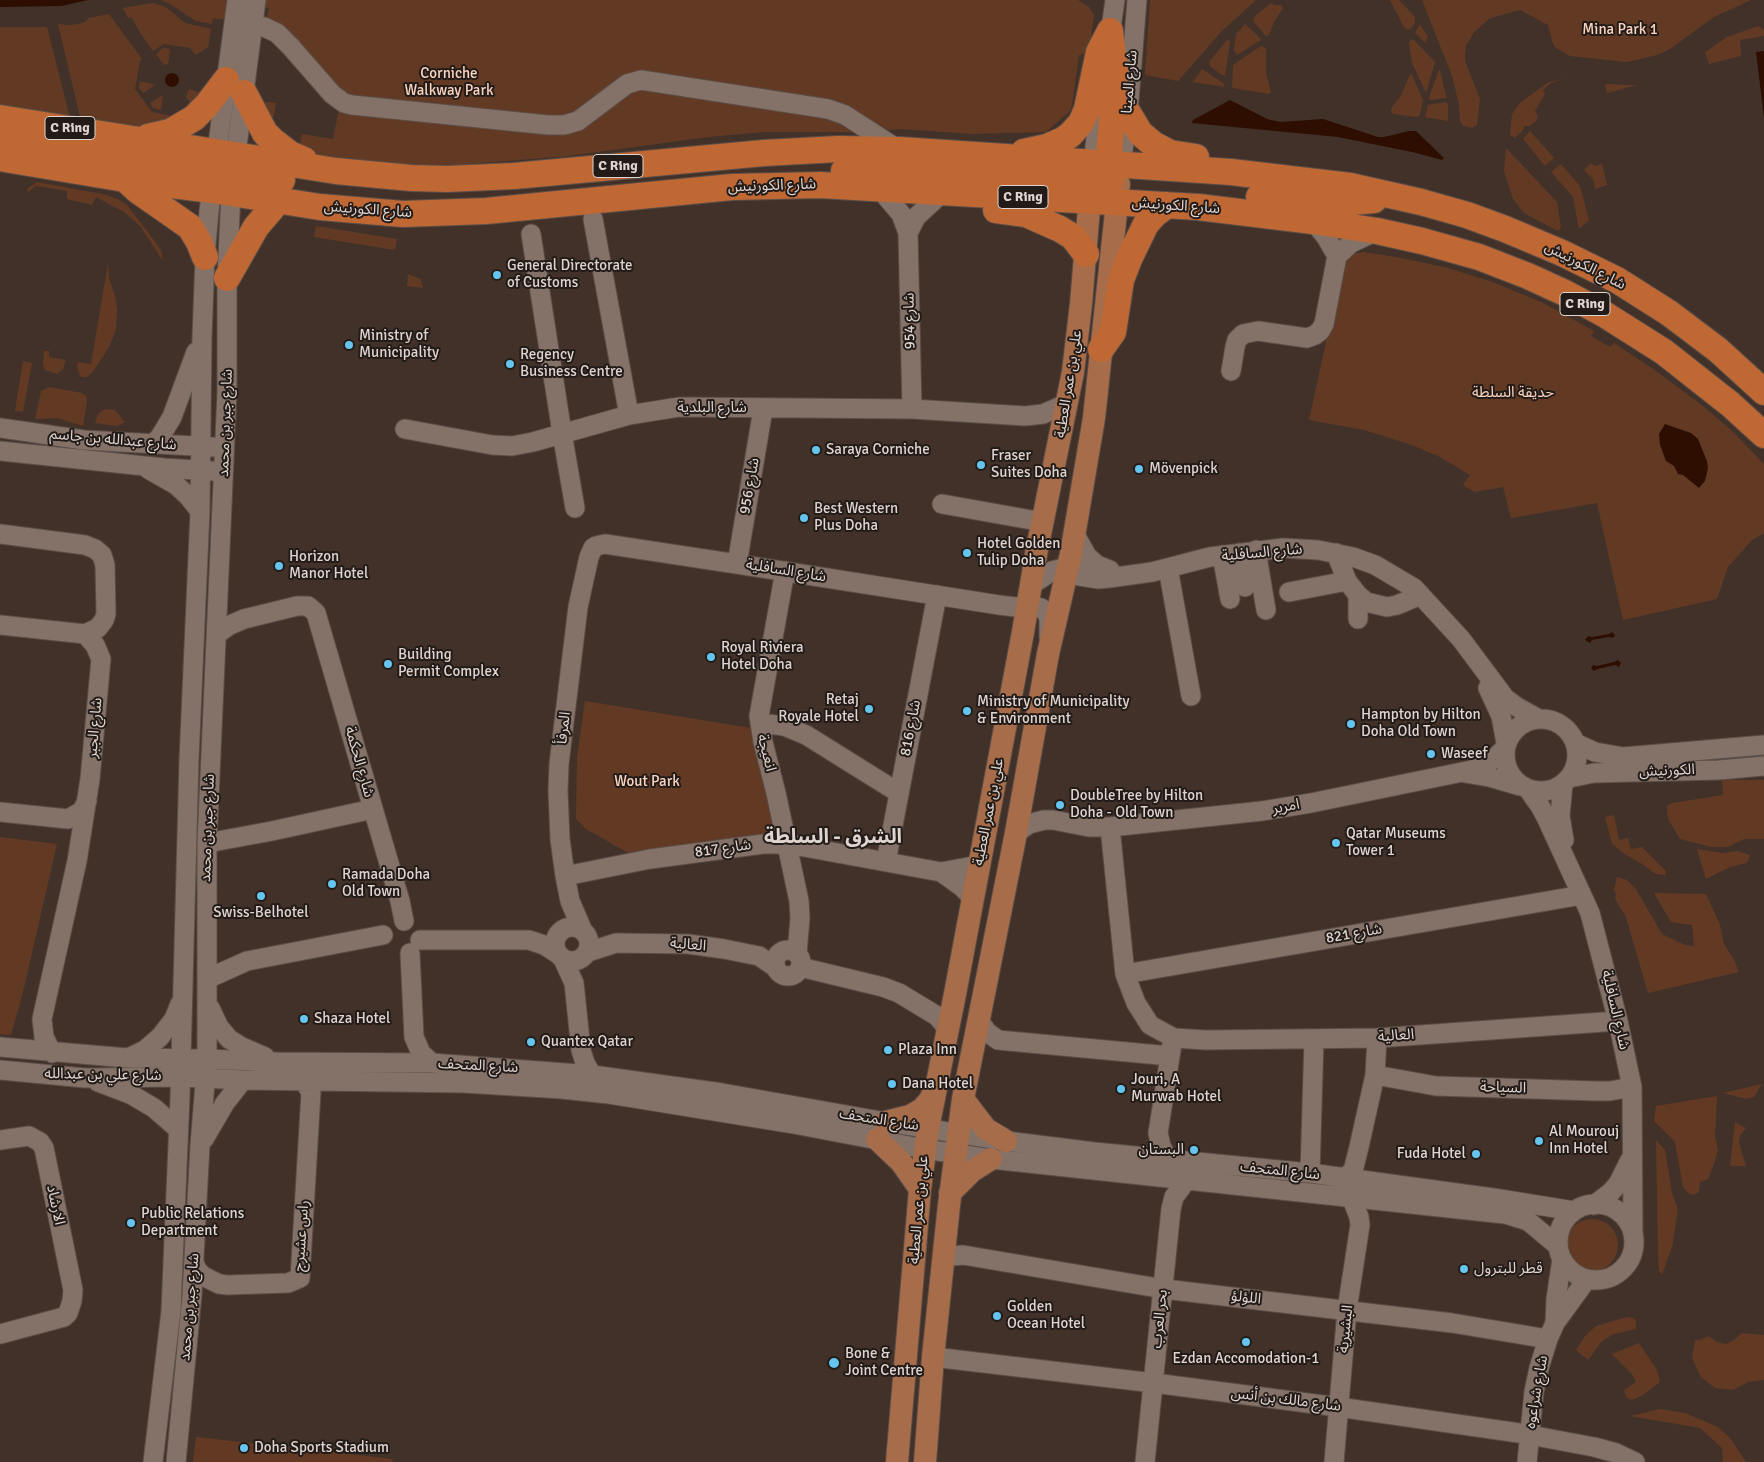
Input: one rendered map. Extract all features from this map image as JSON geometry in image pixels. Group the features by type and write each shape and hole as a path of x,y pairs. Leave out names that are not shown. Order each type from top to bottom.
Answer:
{"highway":[{"path":"1002,157 1055,144 1076,130 1087,109 1099,52 1111,11"},
{"path":"1107,181 1115,72 1111,11"},
{"path":"140,139 170,132 194,118 207,105 235,86 265,133 276,144 290,154 336,171"},
{"path":"1128,113 1134,126 1140,133 1158,147 1176,155 1208,160 1231,172"},
{"name":"شارع الكورنيش","path":"0,118 140,139 224,173 279,200 320,207 403,214 486,211 732,187 820,185 948,193 1231,172 1322,182 1395,196 1447,209 1486,221 1562,253 1617,280 1669,313 1718,350 1764,392"},
{"path":"0,137 224,173 250,174 338,188 383,192 472,194 553,187 620,178 663,162"},
{"name":"شارع الكورنيش","path":"0,158 125,179 224,173 336,171 447,179 514,176 804,151 900,150 1002,157 1107,181 1167,205 1232,210 1377,231 1480,257 1565,293 1664,352 1724,399 1764,435"},
{"path":"732,187 807,174 866,170 1107,181 1333,203 1368,201 1395,196"},
{"path":"125,179 137,190 190,227 205,257"},
{"path":"948,193 974,206 1018,212 1041,220 1073,236 1086,254"},
{"path":"227,278 256,227 279,200"},
{"path":"1101,349 1113,332 1121,280 1129,259 1146,224 1167,205"}],"main road":[{"name":"علي بن عمر العطية","path":"924,1462 950,1193 941,1141 936,1085 1073,372 1086,254 1107,181"},
{"name":"علي بن عمر العطية","path":"897,1462 920,1189 941,1141 963,1099 1016,833 1048,654 1062,597 1065,570 1074,533 1094,418 1101,349 1107,181"},
{"path":"1065,570 1054,557 1052,551 1077,413 1078,392 1073,372"},
{"path":"930,1394 924,1361 924,1330 941,1141 993,874 1000,807 995,778"},
{"path":"920,1189 882,1131 922,1109 930,1100 936,1085"},
{"path":"963,1099 986,1129 1006,1141"},
{"path":"950,1193 972,1171 991,1159"}],"street":[{"path":"237,0 244,22"},
{"path":"224,173 244,22 256,0"},
{"name":"شارع المينا","path":"1107,181 1128,113 1137,0"},
{"name":"شارع الكورنيش","path":"244,22 277,33 332,94 344,103 352,105 548,125 564,125 578,121 627,84 641,80 828,109 845,115 900,150"},
{"name":"شارع جبر بن محمد","path":"153,1462 170,1330 180,1068 188,760 200,511 205,257 224,173"},
{"name":"شارع جبر بن محمد","path":"176,1462 192,1295 207,1059 207,843 227,392 227,278 224,173"},
{"name":"شارع 954","path":"878,188 900,214 908,233 912,409"},
{"path":"908,233 916,217 948,193"},
{"path":"592,219 629,415"},
{"path":"1313,221 1326,237 1337,256"},
{"path":"1231,371 1237,340 1243,334 1258,331 1307,338 1320,331 1324,324 1337,256 1351,243 1377,231"},
{"path":"531,234 562,433 576,508"},
{"path":"152,445 160,437 172,417 202,337"},
{"name":"شارع البلدية","path":"405,429 501,446 523,445 629,415 679,407 912,409 1025,416 1043,414 1066,404"},
{"name":"شارع 956","path":"737,564 763,409"},
{"name":"شارع البلدية","path":"1025,416 1048,429 1059,442"},
{"name":"شارع عبدالله بن جاسم","path":"0,428 84,440 225,448"},
{"name":"شارع عبدالله بن جاسم","path":"0,451 224,472"},
{"path":"138,465 156,472 176,485 200,511"},
{"path":"942,504 1043,522"},
{"path":"1062,597 1110,574 1087,556 1074,533"},
{"path":"0,534 93,547 98,551 105,565 106,614 98,628 86,634 0,625"},
{"name":"شارع السافلية","path":"588,557 593,548 605,544 988,604 1016,607 1029,595 1046,612 1049,618 1048,654"},
{"name":"شارع السافلية","path":"1065,570 1110,574 1144,573 1239,553 1300,548 1336,553 1375,565 1398,577 1421,594 1470,650 1505,698 1539,719"},
{"path":"1239,553 1245,587"},
{"path":"1230,599 1239,553"},
{"path":"1239,553 1266,610"},
{"path":"1336,553 1352,588 1358,618"},
{"name":"المرفأ","path":"588,557 578,607 559,764 559,816 565,876 578,938 574,983 581,1050 585,1063 592,1075"},
{"path":"1168,568 1191,696"},
{"path":"1029,595 1045,575 1065,570"},
{"name":"انعيجة","path":"785,571 760,712 760,722 800,901 798,934 787,959"},
{"path":"1288,592 1352,588 1366,602 1387,606 1397,605 1421,594"},
{"name":"شارع 816","path":"886,862 937,595"},
{"path":"218,602 230,612 244,619"},
{"name":"شارع السافلية","path":"988,604 1014,619 1023,632"},
{"name":"شارع الحكمة","path":"244,619 297,606 308,606 313,609 318,618 400,901 404,921"},
{"path":"217,634 230,625 244,619"},
{"name":"شارع الجبر","path":"20,1049 32,1035 42,1018 76,870 87,801 101,659 95,645 86,634"},
{"name":"شارع السافلية","path":"1470,650 1501,716 1506,746"},
{"path":"1539,719 1558,723 1571,735 1575,743 1577,757 1573,772 1566,781 1546,791 1524,787 1508,771 1505,762 1506,746 1510,735 1525,722 1539,719"},
{"path":"760,722 793,729 806,735 899,793"},
{"name":"الكورنيش","path":"1575,743 1595,752 1623,757 1764,745"},
{"name":"امرير","path":"1016,833 1034,822 1053,820 1089,827 1110,827 1262,811 1311,803 1484,765 1495,758 1506,746"},
{"name":"الكورنيش","path":"1566,781 1594,773 1719,770 1764,766"},
{"name":"امرير","path":"1459,772 1489,777 1524,787"},
{"name":"شارع السافلية","path":"1566,781 1560,816 1569,868"},
{"name":"شارع السافلية","path":"1524,787 1540,806 1582,894 1594,925 1618,1021 1632,1087 1633,1232"},
{"name":"امرير","path":"1023,794 1036,810 1053,820"},
{"path":"0,812 68,819 78,814 87,801"},
{"path":"207,843 373,809"},
{"path":"68,819 76,830 80,841"},
{"path":"1110,827 1126,974 1136,1003 1150,1025 1172,1047 1158,1133 1161,1146 1168,1158"},
{"name":"شارع 817","path":"565,876 659,858 763,844 788,844 941,872 979,865"},
{"name":"شارع 817","path":"941,872 962,887 973,898"},
{"name":"شارع 821","path":"1126,974 1582,894"},
{"path":"383,935 384,926 388,922 397,919 404,921 414,928 413,1029 409,1044 401,1058 395,1063"},
{"path":"560,956 555,948 557,934 578,938"},
{"path":"207,979 227,968 247,961 383,935 402,950 415,947 578,938"},
{"path":"529,940 544,945 560,956 574,961 578,938"},
{"name":"العالية","path":"578,938 616,943 688,944 787,959 899,993 937,1016 948,1029"},
{"path":"207,949 227,957 247,961"},
{"name":"المرفأ","path":"560,956 574,983"},
{"path":"915,1003 933,1002 955,994"},
{"path":"127,1058 145,1050 160,1037 174,1019 182,998"},
{"path":"207,1002 219,1027 229,1038 242,1047 277,1062"},
{"name":"شارع الجبر","path":"42,1018 44,1037 52,1053"},
{"name":"العالية","path":"979,1020 986,1032 998,1040 1172,1047 1206,1040 1377,1038 1618,1021"},
{"path":"413,1029 418,1049 432,1063"},
{"path":"1344,1178 1350,1174 1355,1164 1375,1075 1377,1038"},
{"path":"1310,1174 1314,1039"},
{"name":"شارع علي بن عبدالله","path":"0,1048 127,1058 180,1068 206,1078"},
{"path":"568,1073 581,1050"},
{"name":"شارع المتحف","path":"180,1068 207,1059 277,1062 432,1063 592,1075 722,1093 882,1131"},
{"name":"شارع علي بن عبدالله","path":"0,1070 85,1078 180,1068"},
{"name":"السياحة","path":"1375,1075 1436,1086 1596,1091 1610,1091 1632,1087"},
{"path":"85,1078 109,1085 132,1095 154,1108 178,1129"},
{"name":"شارع المتحف","path":"206,1078 464,1083 562,1089 882,1131 941,1141 1006,1141 1344,1178 1500,1199 1574,1212"},
{"path":"200,1146 215,1118 243,1080"},
{"name":"راس عشيرج","path":"194,1262 197,1270 203,1276 219,1284 288,1283 300,1278 311,1092 301,1080"},
{"name":"الارشاد","path":"0,1140 29,1136 40,1142 44,1148 73,1290 72,1301 68,1311 61,1319 0,1334"},
{"name":"شارع المتحف","path":"941,1141 991,1159 1516,1217 1528,1221 1560,1252"},
{"name":"شارع السافلية","path":"1594,1204 1603,1199 1618,1184 1631,1157"},
{"name":"بحر العرب","path":"1145,1462 1172,1203 1178,1190 1186,1181"},
{"name":"البشيرية","path":"1334,1462 1347,1310 1360,1225 1352,1199"},
{"path":"1594,1204 1611,1208 1618,1212 1630,1224 1633,1232 1633,1252 1629,1261 1616,1274 1605,1279 1587,1279 1573,1271 1560,1252 1559,1236 1567,1218 1581,1208 1594,1204"},
{"name":"شارع شراعوه","path":"1527,1462 1534,1392 1539,1368 1551,1331 1560,1252"},
{"name":"اللؤلؤ","path":"944,1258 963,1255 1164,1288 1452,1323 1551,1331"},
{"name":"شارع شراعوه","path":"1551,1331 1587,1279"},
{"name":"شارع مالك بن أنس","path":"933,1357 1338,1407 1530,1435 1609,1451 1636,1462"}],"green space":[{"name":"Corniche Walkway Park","path":"161,0 1078,0 1089,7 1094,15 1089,50 1079,55 1070,111 1046,132 971,134 902,129 858,132 764,132 709,137 568,156 446,166 382,165 298,152 302,134 333,139 342,94 275,20 267,19 269,8 228,2 226,20 213,18 212,24 196,21"},
{"path":"1150,0 1256,0 1221,32 1178,81 1145,75"},
{"path":"1390,0 1399,0 1415,17 1415,23 1411,29 1407,30 1404,27"},
{"name":"Mina Park 1","path":"1422,0 1751,0 1714,17 1670,49 1657,55 1627,62 1570,56 1556,48 1553,44 1548,25 1520,10 1490,18 1474,32 1466,46 1465,61 1480,99 1477,125 1472,128 1463,126 1460,121 1459,104 1452,76"},
{"path":"152,3 166,7 185,23 211,29 208,47 196,55 190,48 164,44 153,51 131,17 128,18 123,8"},
{"path":"1271,3 1281,5 1283,8 1274,22 1269,35 1266,36 1253,21 1255,16"},
{"path":"109,14 142,59 135,89 152,112 179,117 152,130 81,121 58,24 79,24 89,18"},
{"path":"1245,24 1261,40 1237,55 1234,50 1236,34"},
{"path":"1420,24 1428,37 1425,43 1415,33"},
{"path":"1758,26 1764,30 1764,36 1740,40 1741,56 1709,64 1705,52 1727,37"},
{"path":"0,27 47,27 70,118 0,108"},
{"path":"1411,39 1435,62 1426,93 1412,63 1409,43"},
{"path":"1227,40 1230,41 1225,77 1210,66 1209,62"},
{"path":"1261,46 1266,49 1266,73 1271,92 1269,94 1232,88 1233,65"},
{"path":"163,48 170,49 168,64 164,65 156,54"},
{"path":"1202,69 1223,83 1225,87 1193,82"},
{"path":"1439,70 1446,98 1430,100 1429,97"},
{"path":"1411,73 1423,100 1420,114 1416,117 1393,114 1391,111 1392,107 1400,97"},
{"path":"1565,78 1551,83 1543,90 1545,94 1535,111 1538,117 1535,122 1529,126 1524,126 1524,129 1515,138 1510,135 1512,114 1520,103 1547,83"},
{"path":"140,81 155,85 143,93 139,88"},
{"path":"1605,84 1628,85 1637,85 1607,93"},
{"path":"189,89 201,93 193,107 186,97"},
{"path":"163,95 161,110 153,108 150,103"},
{"path":"1446,102 1448,105 1448,121 1425,117 1428,105"},
{"path":"263,103 276,103 274,116 269,120"},
{"path":"1530,131 1554,158 1545,166 1523,139"},
{"path":"1506,148 1557,202 1561,228 1558,231 1524,213 1513,199 1504,171"},
{"path":"1591,163 1595,166 1602,164 1607,185 1595,189 1593,179 1584,170"},
{"path":"1561,164 1580,186 1589,220 1579,229 1573,197 1551,172"},
{"path":"37,182 107,195 121,201 127,205 161,250 163,261 140,226 124,212 96,197 92,205 67,199 67,191 36,186 28,192 27,189"},
{"path":"316,226 397,239 395,250 314,237"},
{"name":"حديقة السلطة","path":"1363,252 1448,268 1492,282 1541,302 1594,331 1591,336 1610,347 1614,343 1656,371 1731,430 1764,464 1764,533 1752,540 1728,567 1717,599 1623,620 1597,503 1511,518 1503,487 1474,492 1463,485 1470,475 1440,457 1412,445 1364,430 1309,420 1341,273 1348,258 1353,254"},
{"path":"108,263 109,279 117,309 116,330 108,349 92,373 87,377 83,377 80,376 77,366 78,362 91,364"},
{"path":"408,274 420,279 423,288 407,286"},
{"path":"44,351 49,351 49,357 66,360 63,369 57,374 45,370 43,364"},
{"path":"23,361 32,363 23,412 15,411"},
{"path":"49,387 82,393 86,396 83,426 57,418 35,419 41,391"},
{"path":"105,409 115,410 125,422 117,426 95,423 98,414"},
{"name":"Wout Park","path":"585,701 751,728 775,834 632,855 586,829 576,819 577,758"},
{"path":"1722,780 1764,780 1764,839 1744,839 1728,847 1711,847 1680,839 1668,819 1667,806 1672,803 1723,795"},
{"path":"1614,815 1619,840 1628,838 1631,849 1642,847 1666,871 1665,875 1656,874 1612,844 1605,817"},
{"path":"0,837 57,844 23,992 11,1035 0,1034"},
{"path":"1697,849 1722,853 1737,851 1750,855 1747,863 1730,867 1706,879"},
{"path":"1617,877 1627,880 1636,889 1662,934 1685,945 1694,946 1692,925 1671,922 1654,893 1706,894 1720,925 1724,944 1739,972 1648,993 1626,917 1615,899 1614,889"},
{"path":"1762,1084 1754,1097 1746,1099 1723,1093"},
{"path":"1717,1096 1715,1137 1718,1150 1708,1179 1700,1182 1699,1192 1693,1195 1688,1193 1683,1187 1675,1142 1654,1121 1656,1106"},
{"path":"1735,1122 1746,1128 1740,1136 1739,1143 1746,1166 1730,1166"},
{"path":"1656,1140 1665,1150 1672,1193 1678,1210 1672,1247 1662,1274 1659,1271 1658,1253"},
{"path":"1587,1219 1597,1219 1607,1223 1614,1230 1618,1245 1614,1260 1607,1267 1597,1271 1587,1271 1577,1267 1570,1260 1566,1250 1566,1240 1570,1230 1577,1223"},
{"path":"1627,1317 1634,1318 1636,1329 1614,1334 1602,1341 1588,1360 1576,1350 1585,1336 1596,1326"},
{"path":"1742,1333 1764,1335 1764,1380 1748,1382 1733,1390 1715,1388 1701,1377 1692,1358 1695,1340 1708,1336 1717,1342 1726,1344"},
{"path":"1639,1343 1657,1370 1660,1382 1643,1395 1632,1400 1626,1397 1624,1390 1636,1382 1632,1374 1612,1354"},
{"path":"1660,1409 1685,1413 1718,1427 1730,1438 1746,1462 1723,1462 1722,1448 1700,1428 1630,1416"},
{"name":"Doha Sports Stadium","path":"196,1437 393,1459 392,1462 193,1462"}],"shaded area":[{"path":"0,0 88,0 62,6 0,7"},
{"path":"1764,51 1764,118 1756,52"},
{"path":"169,73 175,73 179,80 175,87 169,87 165,83 165,77"},
{"path":"1230,100 1267,119 1280,122 1323,119 1378,137 1416,131 1444,158 1442,160 1338,137 1192,123 1193,120"},
{"path":"1665,424 1691,433 1698,439 1708,468 1705,481 1699,488 1683,475 1678,474 1674,466 1666,461 1660,445 1659,434"},
{"path":"1612,632 1615,635 1613,638 1592,640 1590,643 1585,640 1588,636 1592,637"},
{"path":"1618,660 1621,663 1619,667 1615,665 1594,671 1591,668 1593,665 1597,666"}],"place":[{"name":"General Directorate of Customs","path":"497,275"},
{"name":"Ministry of Municipality","path":"349,345"},
{"name":"Regency Business Centre","path":"510,364"},
{"name":"Saraya Corniche","path":"816,450"},
{"name":"Fraser Suites Doha","path":"981,465"},
{"name":"Mövenpick","path":"1139,469"},
{"name":"Best Western Plus Doha","path":"804,518"},
{"name":"Hotel Golden Tulip Doha","path":"967,553"},
{"name":"Horizon Manor Hotel","path":"279,566"},
{"name":"Royal Riviera Hotel Doha","path":"711,657"},
{"name":"Building Permit Complex","path":"388,664"},
{"name":"Retaj Royale Hotel","path":"869,709"},
{"name":"Ministry of Municipality & Environment","path":"967,711"},
{"name":"Hampton by Hilton Doha Old Town","path":"1351,724"},
{"name":"Waseef","path":"1431,754"},
{"name":"DoubleTree by Hilton Doha - Old Town","path":"1060,805"},
{"name":"Qatar Museums Tower 1","path":"1336,843"},
{"name":"Ramada Doha Old Town","path":"332,884"},
{"name":"Swiss-Belhotel","path":"261,896"},
{"name":"Shaza Hotel","path":"304,1019"},
{"name":"Quantex Qatar","path":"531,1042"},
{"name":"Plaza Inn","path":"888,1050"},
{"name":"Dana Hotel","path":"892,1084"},
{"name":"Jouri, A Murwab Hotel","path":"1121,1089"},
{"name":"Al Mourouj Inn Hotel","path":"1539,1141"},
{"name":"البستان","path":"1194,1150"},
{"name":"Fuda Hotel","path":"1476,1154"},
{"name":"Public Relations Department","path":"131,1223"},
{"name":"قطر للبترول","path":"1464,1269"},
{"name":"Golden Ocean Hotel","path":"997,1316"},
{"name":"Ezdan Accomodation-1","path":"1246,1342"},
{"name":"Bone & Joint Centre","path":"834,1363"},
{"name":"Doha Sports Stadium","path":"244,1448"}],"district":[{"name":"الشرق - السلطة","path":"833,838"}]}
